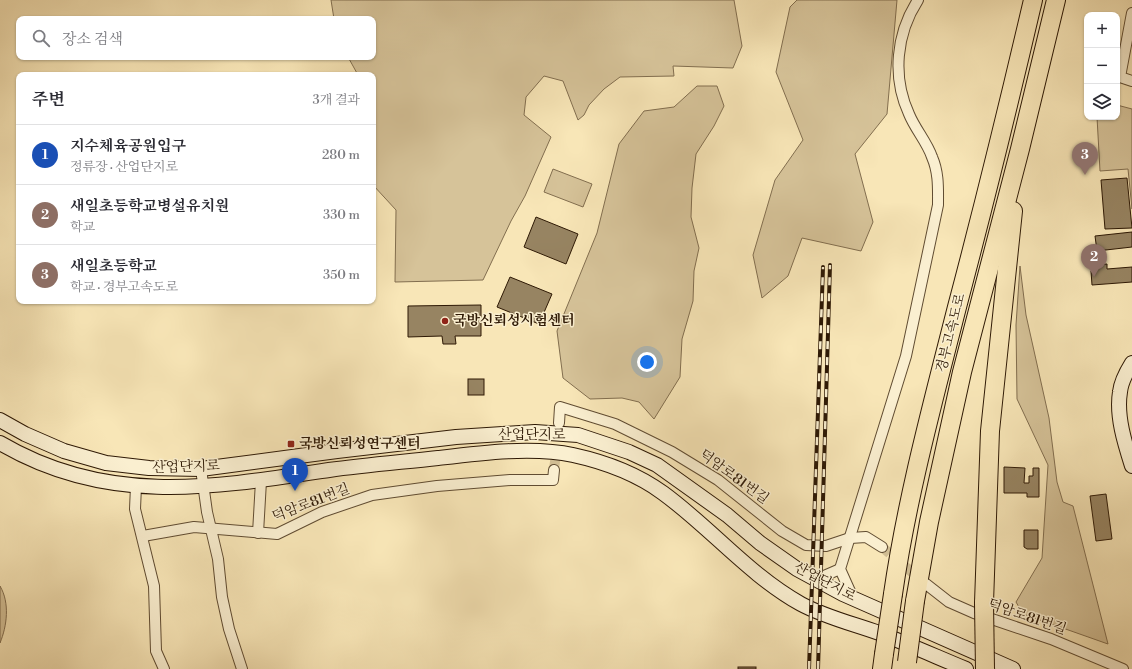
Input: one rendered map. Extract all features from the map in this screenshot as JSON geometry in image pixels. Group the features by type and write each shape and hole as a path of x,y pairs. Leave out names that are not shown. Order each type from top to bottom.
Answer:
{"highway":[{"name":"경부고속도로","path":"883,662 902,535 920,450 999,145 1033,0"},
{"name":"경부고속도로","path":"906,666 915,601 944,448 962,372 1020,149 1056,0"},
{"path":"985,669 984,603 990,431 1020,149"}],"main road":[{"path":"1132,363 1120,392 1120,412 1126,447 1132,466"},
{"name":"산업단지로","path":"0,420 25,434 64,451 106,463 149,468 201,469 337,450 456,437 535,432 578,435 629,452 657,465 727,515 760,543 797,569 817,580 853,598 1013,669"},
{"name":"산업단지로","path":"0,443 20,454 55,469 106,483 136,486 202,487 261,481 332,470 458,455 536,451 573,455 620,469 658,490 734,556 778,590 803,606 881,634 966,669"}],"street":[{"path":"853,598 840,569 884,422 906,356 938,205 939,181 932,156 908,113 901,94 897,73 903,32 912,9 918,0"},
{"path":"1132,13 1120,76 1132,81"},
{"name":"덕암로81번길","path":"559,424 560,407 615,424 672,452 718,480 782,531 806,545 826,546 850,538 866,537 882,547"},
{"path":"201,469 202,487 218,559 222,597 229,629 242,669"},
{"name":"덕암로81번길","path":"258,533 277,534 322,512 372,495 437,486 510,480 553,480 554,470"},
{"path":"143,536 194,527 258,533 261,481"},
{"path":"136,486 135,509 143,536 154,586 156,651 164,669"},
{"path":"817,580 840,569"},
{"name":"덕암로81번길","path":"926,584 949,602 974,613 1051,639 1123,669"}],"shaded area":[{"path":"331,0 734,0 742,46 733,68 673,66 674,76 620,77 604,89 589,105 584,115 578,120 563,81 544,76 526,97 524,115 551,137 525,196 511,221 483,280 395,282 396,210 376,188 376,72 356,72 350,60 376,60 376,16 334,16"},
{"path":"797,0 897,0 887,114 855,154 873,222 861,251 802,238 788,276 762,298 753,255 775,180 803,140 776,72 790,7"},
{"path":"697,86 717,86 724,106 714,126 696,154 692,188 691,217 699,248 694,271 693,301 682,339 680,377 654,419 639,402 622,398 590,399 563,378 557,331 597,233 619,144 644,111 674,107"},
{"path":"1120,106 1132,109 1132,209 1128,169 1100,171 1097,120 1120,120"},
{"path":"553,169 592,184 583,207 544,192"},
{"path":"1020,266 1026,315 1049,418 1057,482 1063,502 1073,506 1108,644 1023,614 1016,602 1042,558 1048,465 1017,399 1016,325"},
{"path":"0,586 5,600 6,622 0,643"}],"building":[{"path":"1127,178 1132,228 1105,229 1101,180"},
{"path":"536,217 578,234 566,264 524,247"},
{"path":"1132,232 1132,247 1097,251 1095,236"},
{"path":"1107,264 1107,269 1132,267 1132,282 1092,285 1091,271 1095,271 1095,265"},
{"path":"510,277 552,294 539,324 497,307"},
{"name":"국방신뢰성시험센터","path":"481,305 481,336 455,336 456,344 443,344 442,336 408,337 408,306"},
{"path":"468,379 484,379 484,395 468,395"},
{"path":"1004,467 1025,468 1024,483 1029,483 1029,476 1033,476 1033,468 1039,468 1039,497 1027,497 1027,493 1004,493"},
{"path":"1106,494 1112,539 1096,541 1090,496"},
{"path":"1024,530 1038,530 1038,549 1027,549 1024,547"},
{"path":"738,667 756,667 756,669 738,669"}],"tunnel":[{"path":"554,470 559,427"},
{"path":"882,547 920,579"}],"railway":[{"path":"818,669 830,265"},
{"path":"809,669 823,267"}],"place":[{"name":"새일초등학교","path":"1085,175"},
{"name":"새일초등학교병설유치원","path":"1094,277"},
{"name":"국방신뢰성시험센터","path":"445,321"},
{"name":"국방신뢰성연구센터","path":"291,444"},
{"name":"지수체육공원입구","path":"295,491"}]}
